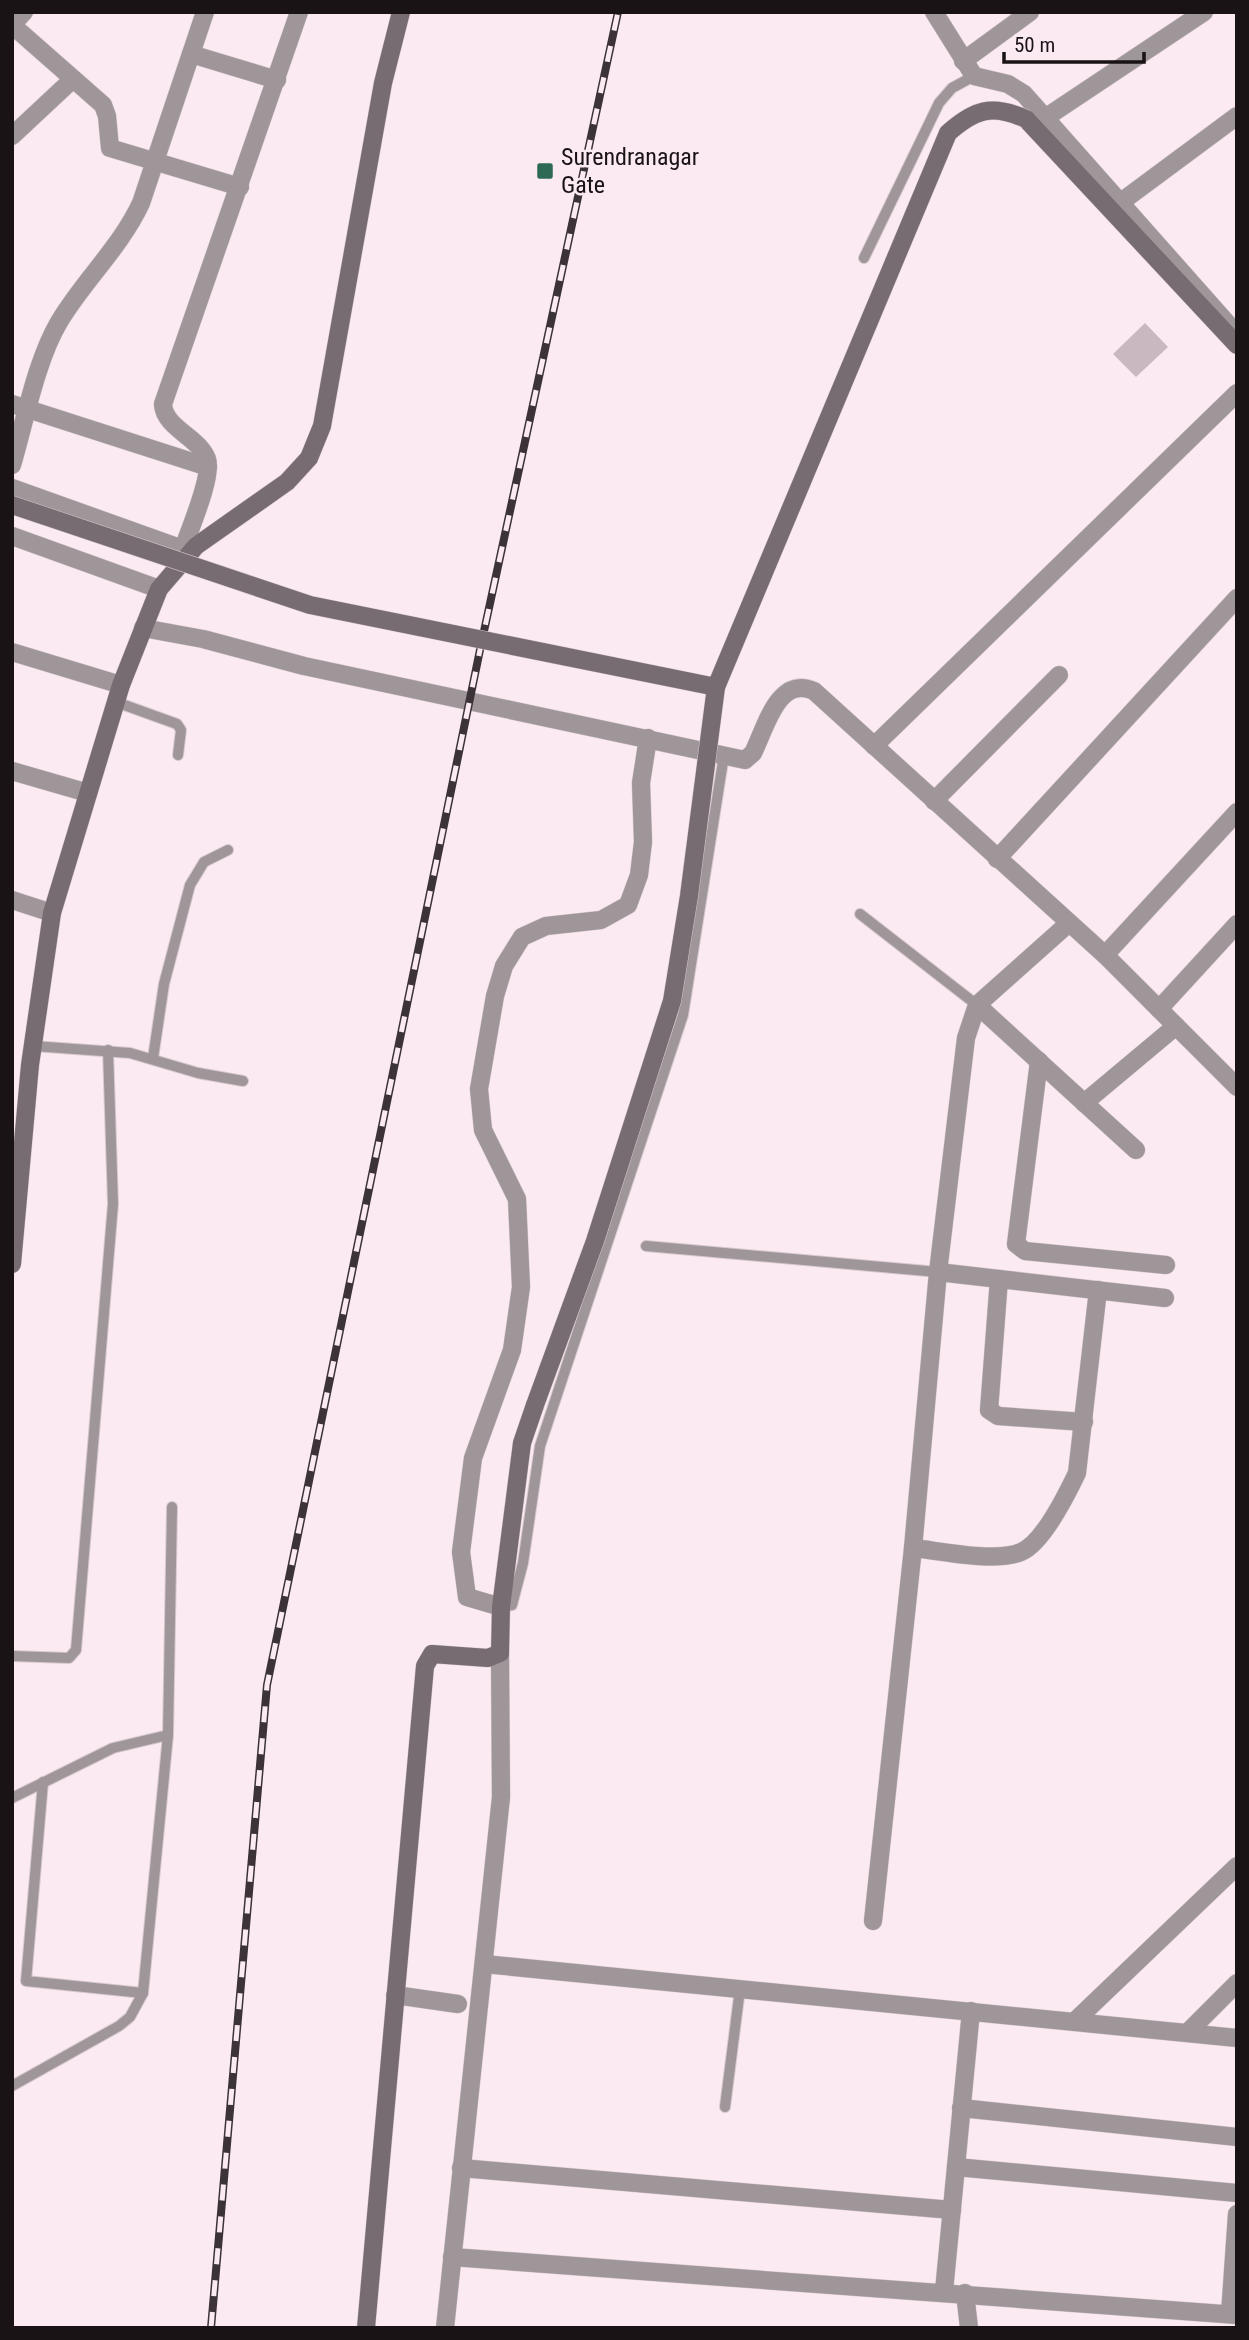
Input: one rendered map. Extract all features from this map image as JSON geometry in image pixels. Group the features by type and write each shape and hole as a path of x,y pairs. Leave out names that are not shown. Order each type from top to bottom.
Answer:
{"street":[{"path":"24,12 12,25 106,110 110,148 240,187"},
{"path":"12,465 21,406 59,322 127,232 155,163 205,12"},
{"path":"187,551 208,467 202,452 166,415 163,404 299,12"},
{"path":"12,1264 20,1093 33,1046 52,913 118,694 159,589 187,551 286,482 309,458 322,426 383,83 401,12"},
{"path":"934,12 974,76 1008,85 1024,94 1237,333"},
{"path":"963,61 1030,12"},
{"path":"1045,118 1204,12"},
{"path":"191,54 276,80"},
{"path":"12,136 73,79"},
{"path":"445,2328 501,1797 501,1607 522,1443 595,1241 672,1001 689,895 716,687 948,133 966,116 986,110 1010,112 1026,119 1237,345"},
{"path":"1121,202 1237,116"},
{"path":"874,746 1237,393"},
{"path":"21,406 208,467"},
{"path":"12,488 187,551"},
{"path":"12,505 310,605 716,687"},
{"path":"12,536 159,589"},
{"path":"997,859 1237,598"},
{"path":"143,628 203,639 304,666 745,760 750,757 780,698 793,688 805,687 814,691 1105,955 1237,1087"},
{"path":"12,652 118,694"},
{"path":"934,801 1059,676"},
{"path":"501,1607 467,1597 461,1552 474,1458 512,1350 521,1287 517,1199 483,1130 479,1089 495,996 504,966 522,937 546,926 600,920 628,905 639,875 643,842 641,783 648,738"},
{"path":"12,771 88,793"},
{"path":"1105,955 1235,819"},
{"path":"12,901 52,913"},
{"path":"873,1921 913,1548 937,1272 966,1038 977,1005 1069,923"},
{"path":"1159,1009 1237,924"},
{"path":"977,1005 1136,1150"},
{"path":"1084,1102 1176,1026"},
{"path":"1039,1061 1016,1244 1025,1251 1166,1265"},
{"path":"937,1272 1165,1298"},
{"path":"999,1279 989,1410 998,1416 1084,1422"},
{"path":"913,1548 1002,1556 1024,1552 1032,1545 1065,1498 1077,1473 1098,1290"},
{"path":"366,2328 427,1657 432,1654 488,1658 500,1653"},
{"path":"1075,2021 1237,1866"},
{"path":"484,1964 1237,2038"},
{"path":"1188,2032 1237,1983"},
{"path":"395,1995 458,2004"},
{"path":"944,2291 971,2011"},
{"path":"961,2108 1237,2137"},
{"path":"956,2167 1237,2193"},
{"path":"461,2168 951,2210"},
{"path":"453,2257 944,2291 1233,2315 1237,2214"},
{"path":"965,2293 969,2328"}],"lane":[{"path":"864,258 939,103 952,88 974,76"},
{"path":"118,694 177,724 181,730 178,755"},
{"path":"501,1607 512,1605 523,1563 540,1446 682,1015 724,755"},
{"path":"153,1058 164,984 190,885 204,862 228,850"},
{"path":"860,914 977,1005"},
{"path":"33,1046 108,1050 153,1058 198,1073 243,1081"},
{"path":"12,1656 69,1658 76,1650 113,1204 108,1050"},
{"path":"646,1246 937,1272"},
{"path":"12,2086 119,2026 130,2017 142,1993 168,1735 172,1507"},
{"path":"12,1798 113,1748 168,1735"},
{"path":"43,1782 26,1981 142,1993"},
{"path":"725,2107 740,1989"}],"building":[{"path":"1145,323 1168,347 1136,377 1113,354"}],"railway":[{"path":"211,2328 267,1685 481,645 618,12"}],"place":[{"name":"Surendranagar Gate","path":"545,171"}]}
